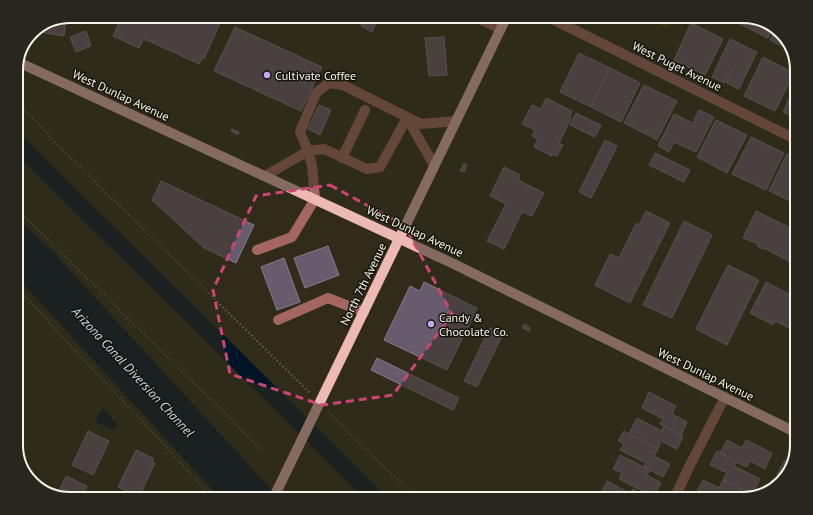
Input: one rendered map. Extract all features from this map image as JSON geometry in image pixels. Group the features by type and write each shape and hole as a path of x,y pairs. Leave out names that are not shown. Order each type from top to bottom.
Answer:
{"main road":[{"name":"North 7th Avenue","path":"276,492 504,23"},
{"name":"West Dunlap Avenue","path":"24,65 400,238 790,430"}],"street":[{"path":"488,23 501,29"},
{"name":"West Puget Avenue","path":"560,23 790,137"},
{"path":"257,250 292,237 315,199 312,165 300,132 316,94 329,84 343,85 421,124 456,122"},
{"path":"342,158 365,110"},
{"path":"264,176 308,152 324,149 367,169 380,167 407,118"},
{"path":"407,118 434,165"},
{"path":"278,320 328,298 364,312"},
{"path":"677,492 725,397"}],"path":[{"path":"23,108 67,154 301,384"},
{"path":"23,215 263,451"},
{"path":"23,295 208,492"},
{"path":"340,423 409,492"}],"highlighted area":[{"path":"330,185 405,226 452,314 393,395 322,405 230,374 213,290 256,196"}],"shaded area":[{"path":"656,23 670,23 667,29"}],"water":[{"name":"Arizona Canal Diversion Channel","path":"23,223 55,254 274,492 215,492 23,284"},
{"path":"103,408 117,424 113,430 95,422"}],"building":[{"path":"119,23 220,23 204,59 202,58 199,64 147,40 143,40 139,48 113,36"},
{"path":"362,23 376,23 372,32 361,26"},
{"path":"691,23 723,39 705,75 674,60"},
{"path":"738,23 749,23 769,31 770,32 768,38"},
{"path":"65,24 64,36 42,32 55,25"},
{"path":"235,27 322,67 301,111 214,71"},
{"path":"86,31 91,46 76,52 70,37"},
{"path":"773,34 784,47 770,40"},
{"path":"444,37 447,75 429,76 425,38"},
{"path":"730,39 757,52 739,89 727,83 732,69 725,83 712,77"},
{"path":"579,53 610,68 591,107 560,92"},
{"path":"763,57 790,71 790,81 775,111 744,96"},
{"path":"610,68 640,83 621,122 591,107"},
{"path":"644,85 677,101 657,140 624,123"},
{"path":"790,96 790,115 783,112"},
{"path":"546,98 572,111 571,118 559,143 563,145 557,156 553,154 552,156 534,147 538,139 532,136 535,130 522,124 532,105 541,109"},
{"path":"319,105 331,110 320,135 308,129"},
{"path":"699,110 714,117 696,152 674,142 669,152 658,146 674,114 693,123"},
{"path":"576,113 601,125 595,137 570,125"},
{"path":"716,120 747,135 727,173 697,157"},
{"path":"232,129 239,132 238,135 231,131"},
{"path":"751,137 784,153 766,190 732,174"},
{"path":"605,140 617,146 591,198 579,192"},
{"path":"655,153 690,170 684,182 649,165"},
{"path":"787,154 790,156 790,201 769,191"},
{"path":"464,163 467,165 464,172 460,171"},
{"path":"504,167 520,175 518,180 544,193 532,216 522,212 504,249 487,241 506,204 490,196"},
{"path":"161,181 254,225 236,263 204,248 152,200"},
{"path":"646,211 670,223 630,303 595,285 610,254 619,258 636,223 639,225"},
{"path":"756,211 790,228 790,262 764,248 763,249 757,246 758,244 743,238"},
{"path":"684,221 712,235 672,318 643,305"},
{"path":"328,246 339,275 305,288 294,258"},
{"path":"284,258 300,302 277,310 261,267"},
{"path":"728,265 759,280 727,345 696,329"},
{"name":"Candy & Chocolate Co.","path":"424,282 477,308 447,370 384,340 410,286 420,291"},
{"path":"766,282 790,294 790,328 775,321 773,325 750,313"},
{"path":"524,324 529,327 530,331 522,328"},
{"path":"490,328 503,334 477,387 464,381"},
{"path":"377,358 459,398 453,410 371,370"},
{"path":"649,392 676,406 672,414 687,422 681,435 660,424 663,419 642,408"},
{"path":"637,418 662,431 664,426 683,436 677,449 661,441 658,449 629,434"},
{"path":"88,431 109,441 93,475 72,465"},
{"path":"624,431 658,449 654,456 670,464 663,477 644,467 646,463 620,450 624,444 618,441"},
{"path":"727,440 742,448 746,440 772,453 765,469 750,461 747,467 726,458 727,456 720,453"},
{"path":"136,450 153,458 152,462 155,463 141,492 128,492 118,487"},
{"path":"717,451 736,462 734,466 760,479 754,490 746,492 723,480 727,473 710,465"},
{"path":"620,455 650,470 647,475 661,483 656,492 644,492 619,479 622,473 613,469"},
{"path":"785,460 787,461 782,471 777,475"},
{"path":"66,476 87,486 84,492 64,492 59,490"},
{"path":"703,480 719,488 723,480 746,492 743,492 697,492"},
{"path":"607,481 627,492 602,492"},
{"path":"633,489 639,492 632,492"}],"waterway":[{"path":"23,149 369,492"}],"place":[{"name":"Cultivate Coffee","path":"267,75"},
{"name":"Candy & Chocolate Co.","path":"431,324"}]}
